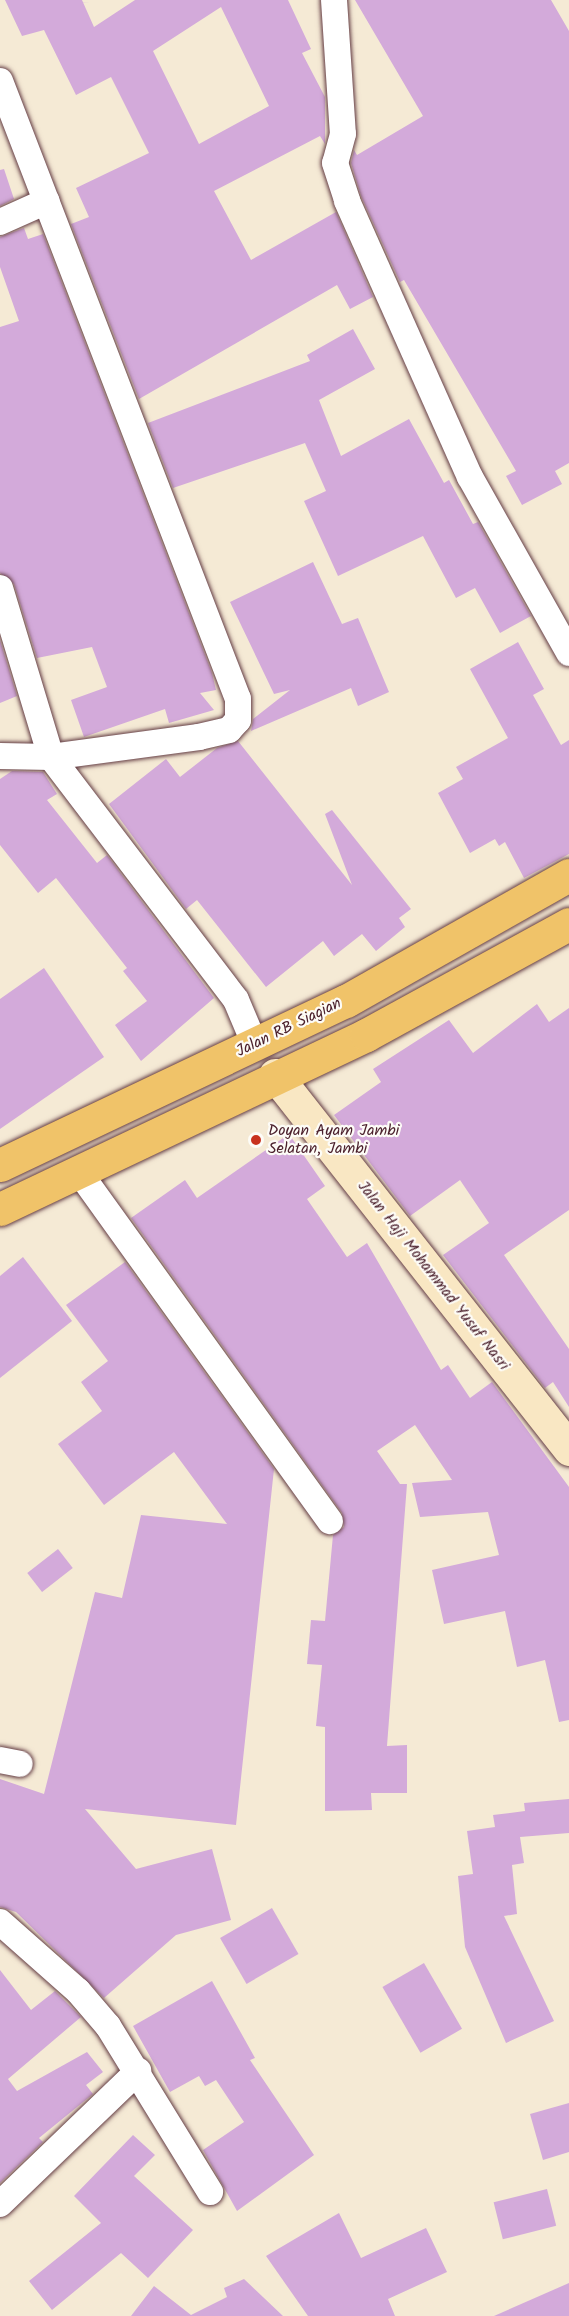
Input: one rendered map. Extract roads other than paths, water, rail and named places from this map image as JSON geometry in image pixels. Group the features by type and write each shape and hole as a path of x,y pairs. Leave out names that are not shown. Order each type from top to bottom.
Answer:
{"highway":[{"name":"Jalan RB Siagian","path":"0,1165 346,1001 569,875"},
{"path":"0,1209 275,1075 366,1035 569,924"}],"street":[{"path":"334,0 343,134 335,163 347,201 470,477 569,653"},
{"path":"0,81 238,699 238,720 229,730 199,737 51,757 0,756"},
{"path":"0,222 47,201"},
{"path":"0,588 51,757 236,1000 255,1045"},
{"name":"Jalan Haji Mohammad Yusuf Nasri","path":"275,1075 569,1449"},
{"path":"79,1172 330,1521"},
{"path":"0,1922 78,1991 138,2071 210,2192"},
{"path":"0,2204 138,2071"}],"place":[{"name":"Doyan Ayam Jambi Selatan, Jambi","path":"256,1140"}]}
